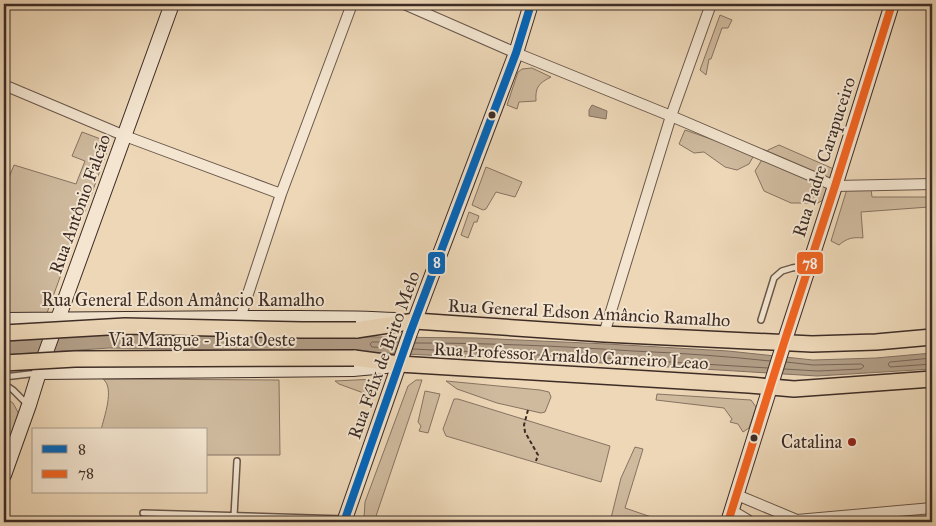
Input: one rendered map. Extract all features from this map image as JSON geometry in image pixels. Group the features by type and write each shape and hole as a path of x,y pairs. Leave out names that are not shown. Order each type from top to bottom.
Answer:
{"main road":[{"name":"Rua Antônio Falcão","path":"4,475 40,368 172,4"},
{"name":"Rua Félix de Brito Melo","path":"345,521 412,327 516,52 531,4"},
{"name":"Rua Padre Carapuceiro","path":"730,516 892,4"},
{"name":"Rua General Edson Amâncio Ramalho","path":"4,320 58,322 98,318 356,318 412,327 604,334 784,345 876,342 932,337"},
{"path":"4,333 125,326 302,330 412,327"},
{"name":"Via Mangue - Pista Oeste","path":"4,363 75,359 354,358 400,362"},
{"name":"Rua Professor Arnaldo Carneiro Leao","path":"40,368 352,369 400,362 772,380 794,389 932,379"}],"street":[{"path":"240,318 281,194 352,4"},
{"path":"404,4 835,186 932,184"},
{"path":"604,334 671,116 711,4"},
{"path":"4,85 125,136 281,194"},
{"path":"737,495 796,521 932,508"},
{"path":"730,516 751,522"}],"lane":[{"path":"586,4 593,6 599,4"},
{"path":"761,320 774,278 782,271 792,268 798,267 808,270"},
{"path":"4,377 40,368"},
{"path":"4,384 29,405"},
{"path":"234,516 237,461"},
{"path":"143,513 345,521"}],"path":[{"path":"528,410 524,425 538,454 536,462"}],"shaded area":[{"path":"720,15 732,20 728,28 722,28 711,59 709,59 706,75 700,70"},
{"path":"532,68 551,77 543,81 539,86 536,92 536,101 519,102 517,109 507,105 518,72 522,69"},
{"path":"685,130 751,153 753,157 749,164 737,170 725,167 704,152 694,153 679,144"},
{"path":"82,132 106,141 109,146 85,212 76,216 73,213 70,219 74,220 78,228 47,313 4,313 4,190 14,165 76,184 85,161 72,156"},
{"path":"779,145 836,170 828,197 818,203 791,203 764,191 755,171 768,150"},
{"path":"486,167 522,182 515,197 496,192 486,209 483,210 472,205"},
{"path":"847,189 871,189 872,197 930,197 929,207 861,212 863,238 850,238 839,245 831,241"},
{"path":"469,212 479,216 477,222 474,222 468,238 461,235"},
{"path":"103,379 279,380 280,455 208,455 208,428 102,428 108,396 106,383"},
{"path":"376,379 379,384 378,389 371,387 369,395 335,381"},
{"path":"416,380 422,380 374,522 363,522 365,502 408,386"},
{"path":"446,381 540,390 549,392 551,397 545,412 541,413 497,403 457,389"},
{"path":"425,391 440,394 428,433 419,431 421,426 418,422"},
{"path":"657,394 751,400 756,407 749,428 743,432 738,424 730,422 732,419 724,408 656,400"},
{"path":"4,397 13,403 20,416 4,454"},
{"path":"454,399 610,446 601,482 446,436 443,429"},
{"path":"635,447 643,449 625,508 666,522 610,522 621,478"},
{"path":"932,516 932,522 816,522 868,517"}],"water":[{"path":"592,105 607,111 606,119 589,116 589,110"},
{"path":"110,334 475,338 728,351 813,360 876,358 932,353 932,369 817,376 604,363 359,352 109,348 4,355 4,340"}],"transit line":[{"name":"8","path":"344,522 410,333 516,53 531,4"},
{"name":"78","path":"728,522 892,4"}],"place":[{"name":"Catalina","path":"852,442"}]}
